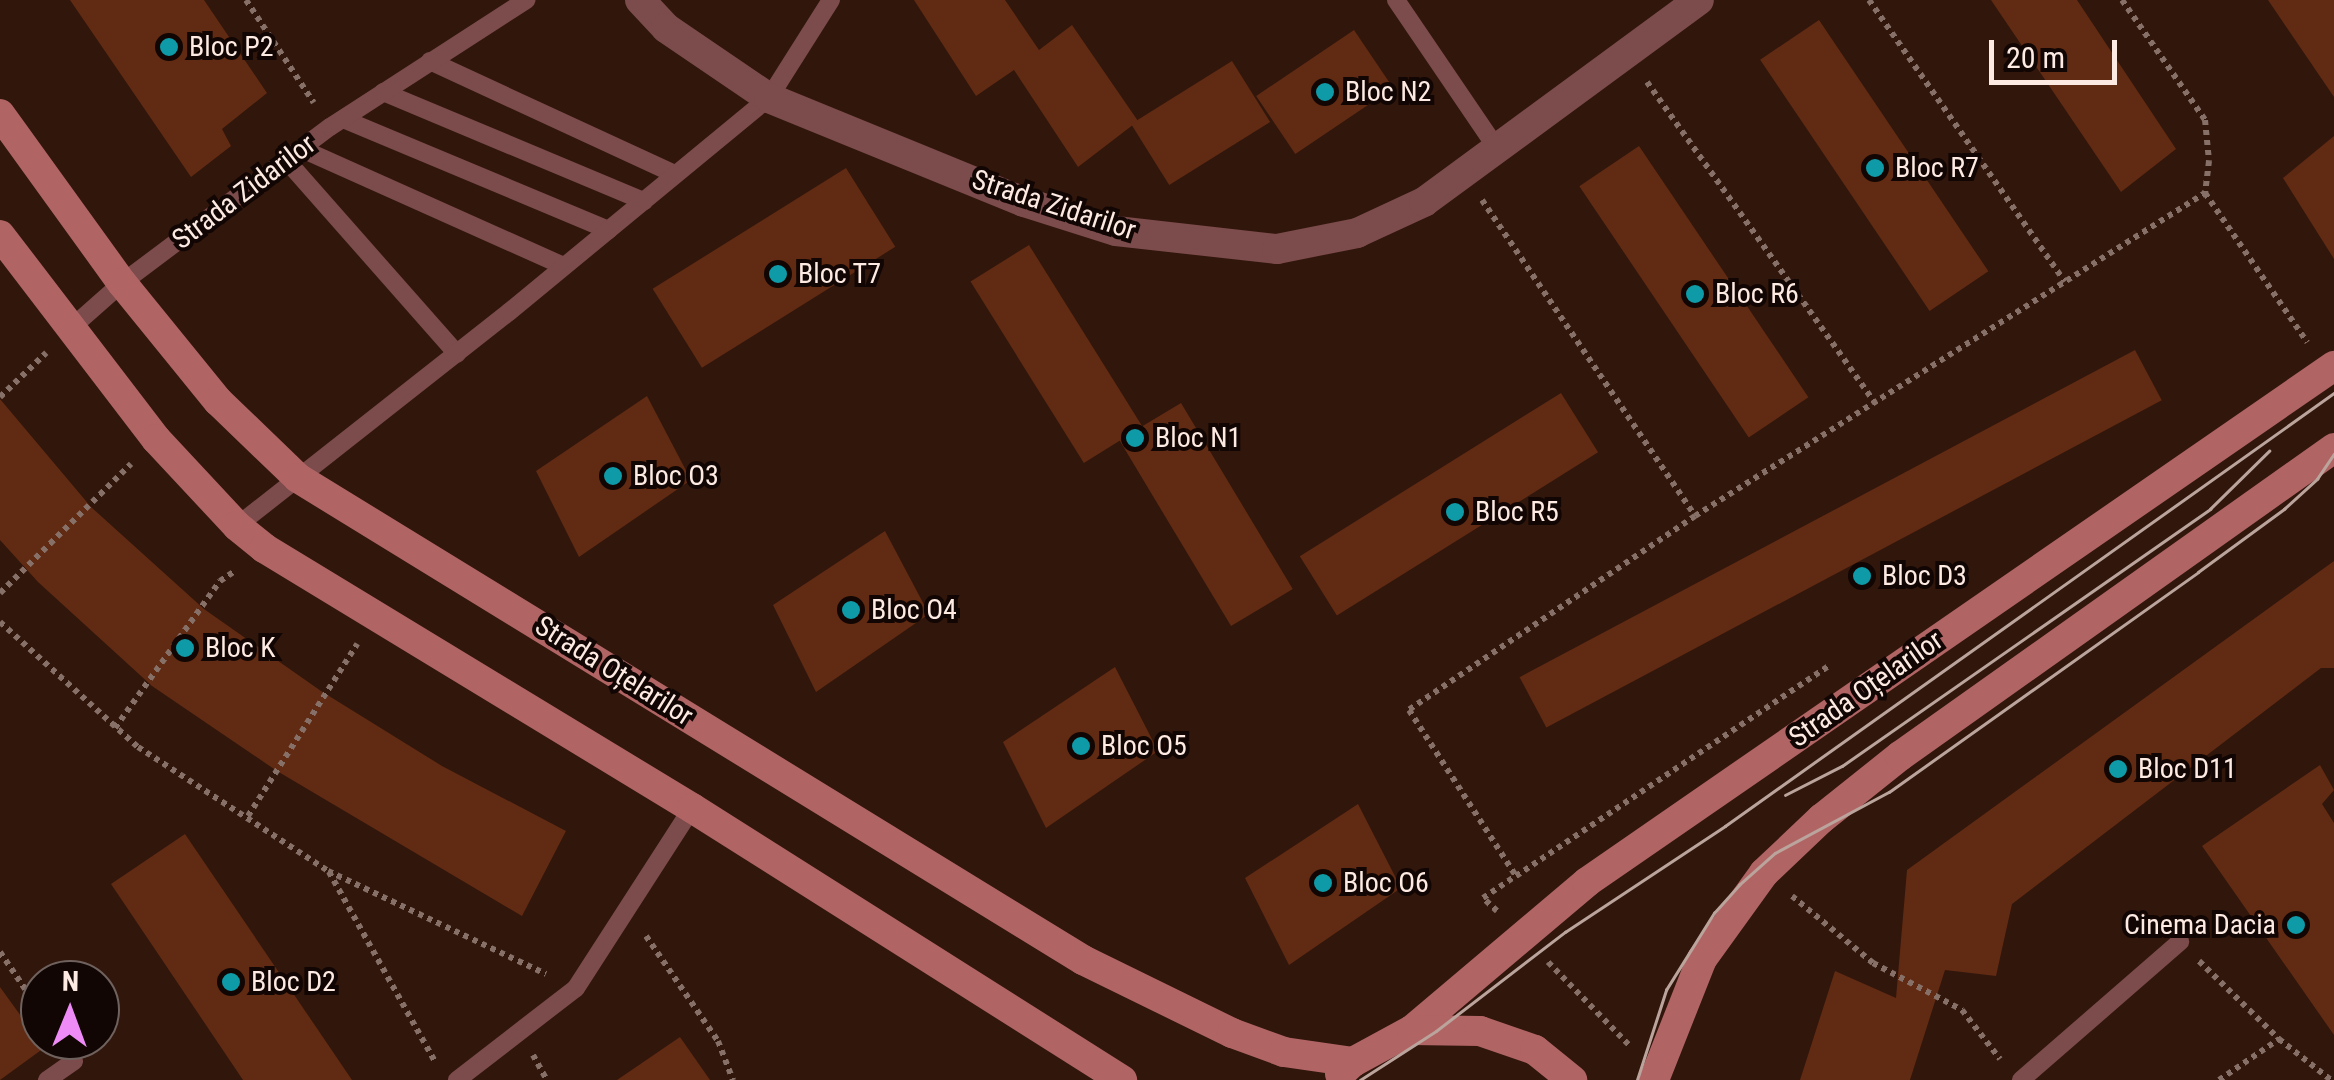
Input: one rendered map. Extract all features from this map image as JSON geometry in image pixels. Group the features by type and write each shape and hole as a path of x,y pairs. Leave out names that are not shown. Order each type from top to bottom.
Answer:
{"main road":[{"name":"Strada Oțelarilor","path":"0,114 122,283 218,401 298,478 1082,960 1232,1033 1344,1071 1412,1030 1587,882 2334,366"},
{"path":"0,235 156,440 237,526 264,548 692,808 1122,1080"},
{"path":"1655,1075 1702,959 1764,872 1821,819 1900,756 2334,448"},
{"path":"1412,1030 1480,1031 1535,1050 1572,1080"}],"street":[{"name":"Strada Zidarilor","path":"640,0 666,28 769,98 1024,202 1116,231 1204,244 1277,249 1358,232 1424,202 1699,0"}],"lane":[{"name":"Strada Zidarilor","path":"70,329 122,283 336,123 526,0"},
{"path":"237,526 457,354 769,98 830,0"},
{"path":"1396,0 1498,150"},
{"path":"430,61 674,174"},
{"path":"383,92 644,201"},
{"path":"336,123 610,230"},
{"path":"295,155 563,266"},
{"path":"295,155 457,354"},
{"path":"457,1080 576,988 692,808"},
{"path":"2021,1080 2180,942"},
{"path":"47,1080 74,1061"}],"path":[{"path":"246,0 336,123"},
{"path":"1869,0 2065,282"},
{"path":"2122,0 2205,120 2209,160 2206,193 2308,343 2291,354"},
{"path":"1626,54 1876,402"},
{"path":"1464,174 1695,516"},
{"path":"1516,876 1409,710 1695,516 2206,193"},
{"path":"0,397 70,329"},
{"path":"0,593 156,440"},
{"path":"115,728 220,582 264,548"},
{"path":"248,816 376,615"},
{"path":"0,622 115,728 328,871 576,988"},
{"path":"1655,1075 1483,898 1834,662"},
{"path":"328,871 446,1080"},
{"path":"1764,872 1873,963 1962,1010 2005,1066"},
{"path":"626,908 718,1041 732,1080"},
{"path":"2180,942 2279,1039 2331,1080"},
{"path":"0,952 20,981"},
{"path":"2220,1080 2279,1039"}],"building":[{"name":"Bloc P2","path":"70,0 204,0 267,93 222,129 231,146 191,177"},
{"path":"914,0 1005,0 1039,50 1072,25 1138,121 1078,167 1014,70 976,96"},
{"path":"1991,0 2077,0 2176,149 2121,192"},
{"path":"2268,0 2334,0 2334,97"},
{"name":"Bloc R7","path":"1819,20 1988,271 1930,311 1760,60"},
{"path":"1354,30 1393,88 1295,154 1256,96"},
{"path":"1232,61 1270,122 1169,185 1131,124"},
{"path":"2334,136 2334,259 2283,178"},
{"name":"Bloc R6","path":"1639,146 1808,397 1749,437 1579,186"},
{"name":"Bloc T7","path":"846,168 895,247 702,368 653,289"},
{"path":"1029,245 1142,426 1084,463 970,282"},
{"path":"2135,350 2162,400 1546,728 1520,677"},
{"name":"Bloc R5","path":"1561,393 1598,452 1337,616 1300,556"},
{"name":"Bloc O3","path":"647,396 691,480 579,557 536,471"},
{"name":"Bloc K","path":"0,399 91,507 204,609 321,691 442,766 566,831 522,916 277,771 152,686 38,582 0,540"},
{"path":"1181,403 1293,589 1231,626 1119,440"},
{"name":"Bloc O4","path":"885,531 929,614 816,692 773,605"},
{"name":"Bloc D11","path":"2334,561 2334,668 2321,668 2012,904 1996,976 1945,970 1910,1080 1800,1080 1835,971 1896,998 1907,870"},
{"name":"Bloc O5","path":"1115,667 1158,751 1046,828 1003,742"},
{"name":"Cinema Dacia","path":"2320,765 2334,790 2322,804 2334,823 2334,1035 2202,846"},
{"name":"Bloc O6","path":"1358,804 1401,888 1289,965 1245,878"},
{"name":"Bloc D2","path":"185,834 352,1080 243,1080 111,884"},
{"path":"0,987 20,1015 20,1060 28,1060 0,1080"},
{"path":"680,1037 710,1080 617,1080"}],"tram line":[{"path":"1360,1080 1436,1031 1565,932 1725,826 2334,393"},
{"path":"1785,795 1842,766 2210,509 2269,451"},
{"path":"1637,1080 1666,990 1714,913 1739,885 1775,853 1889,792 2198,572 2284,509 2317,479 2334,454"}],"place":[{"name":"Bloc P2","path":"169,47"},
{"name":"Bloc N2","path":"1325,92"},
{"name":"Bloc R7","path":"1875,168"},
{"name":"Bloc T7","path":"778,274"},
{"name":"Bloc R6","path":"1695,294"},
{"name":"Bloc N1","path":"1135,438"},
{"name":"Bloc O3","path":"613,476"},
{"name":"Bloc R5","path":"1455,512"},
{"name":"Bloc D3","path":"1862,576"},
{"name":"Bloc O4","path":"851,610"},
{"name":"Bloc K","path":"185,648"},
{"name":"Bloc O5","path":"1081,746"},
{"name":"Bloc D11","path":"2118,769"},
{"name":"Bloc O6","path":"1323,883"},
{"name":"Cinema Dacia","path":"2296,925"},
{"name":"Bloc D2","path":"231,982"}]}
